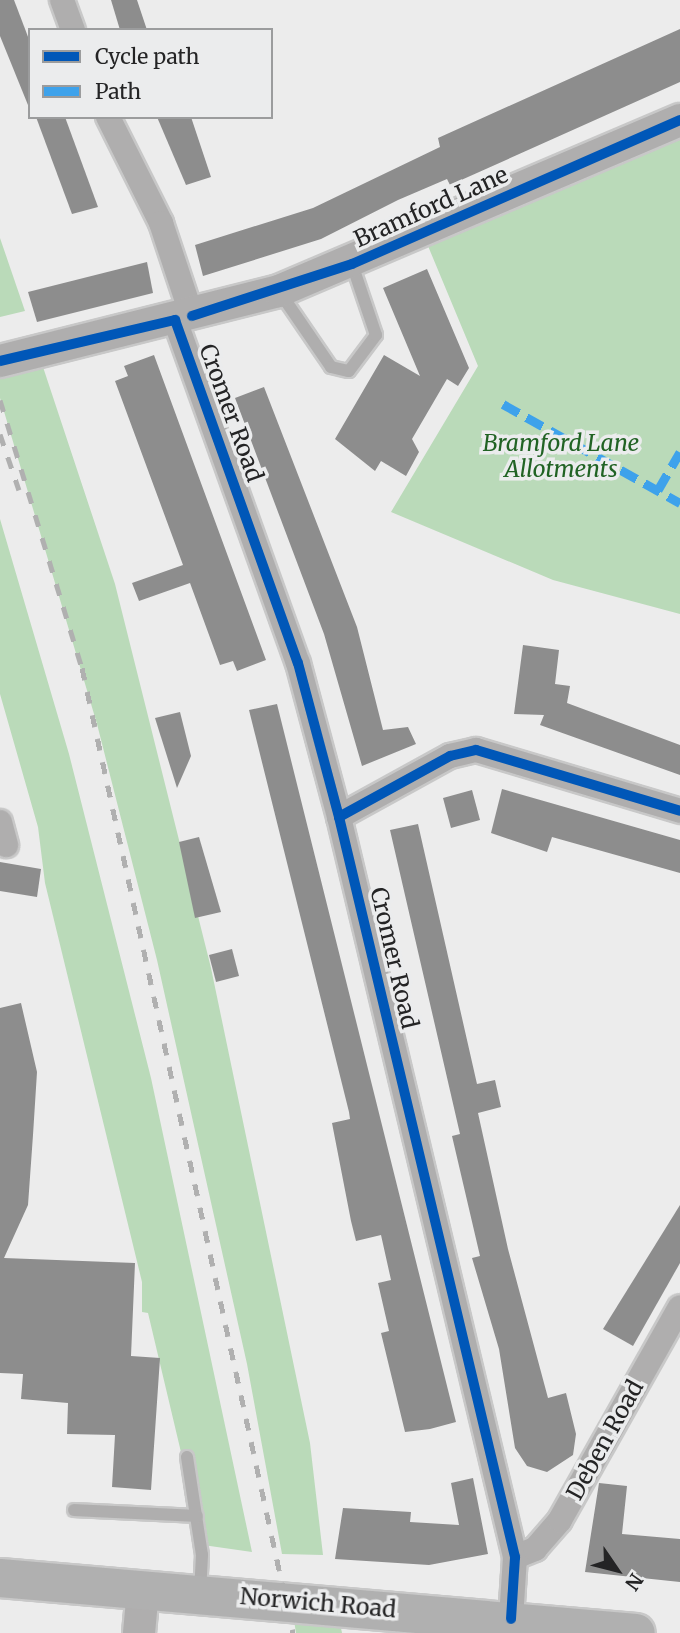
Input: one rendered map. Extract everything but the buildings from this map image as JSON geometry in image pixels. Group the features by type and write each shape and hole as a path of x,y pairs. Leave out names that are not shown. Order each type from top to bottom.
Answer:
{"main road":[{"name":"Norwich Road","path":"0,1578 511,1619 636,1633"}],"street":[{"path":"62,0 72,28"},
{"name":"Cromer Road","path":"109,119 161,223 184,318 298,663 339,817 515,1557 511,1619"},
{"name":"Bramford Lane","path":"0,360 184,318 279,291 352,264 680,120"},
{"path":"339,817 450,756 476,750 680,811"},
{"name":"Deben Road","path":"515,1557 535,1549 555,1528 673,1335 680,1307"},
{"path":"139,1633 143,1590"}],"lane":[{"path":"279,291 331,366 349,371 376,335 352,264"},
{"path":"187,1457 197,1516 200,1594"},
{"path":"74,1510 197,1516"}],"green space":[{"name":"Bramford Lane Allotments","path":"680,136 680,614 553,580 391,512 478,366 428,246"},
{"path":"0,238 25,311 0,317"},
{"path":"43,367 115,584 211,968 310,1443 323,1555 282,1554 247,1364 157,960 97,724 0,398 0,378"},
{"path":"0,519 69,754 151,1078 252,1552 203,1545 148,1313 142,1312 142,1282 45,883 38,827 0,694"},
{"path":"293,1614 339,1618 342,1633 296,1633"}],"railway":[{"path":"0,400 82,668 293,1633"},
{"path":"0,434 19,490"}],"marked path":[{"path":"503,404 680,503"},
{"path":"658,490 680,452"}],"cycle path":[{"path":"192,316 352,264 680,120"},
{"path":"0,361 175,320 298,663 339,817 515,1557 511,1619"},
{"path":"339,817 450,756 476,750 680,811"}]}
